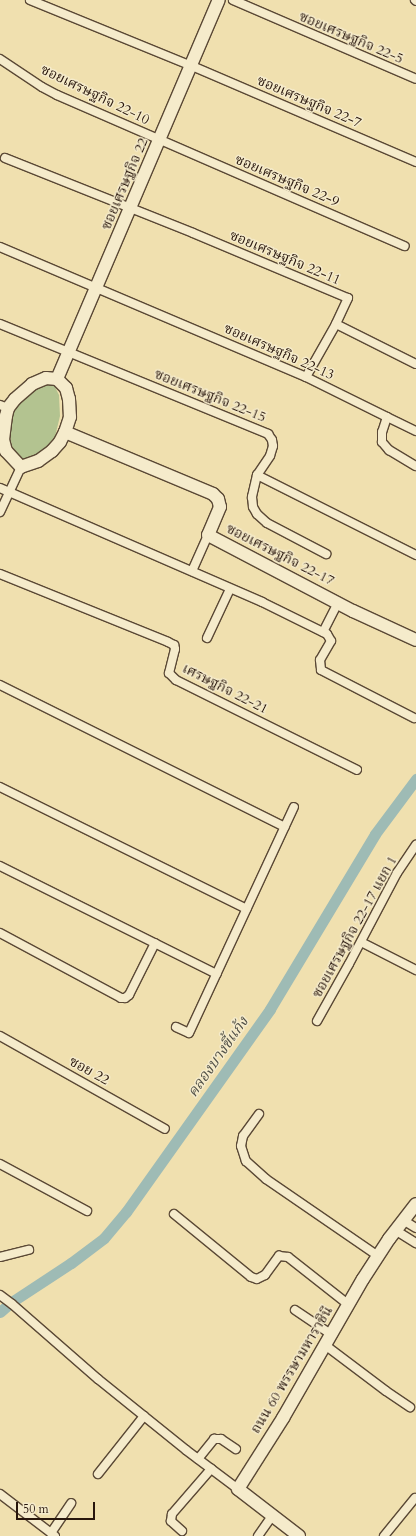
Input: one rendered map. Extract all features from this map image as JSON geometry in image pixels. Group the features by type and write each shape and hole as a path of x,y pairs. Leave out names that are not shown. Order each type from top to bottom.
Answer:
{"street":[{"name":"ซอยเศรษฐกิจ 22-7","path":"30,0 192,66 416,162"},
{"name":"ซอยเศรษฐกิจ 22","path":"57,379 219,0"},
{"name":"ซอยเศรษฐกิจ 22-5","path":"233,0 416,79"},
{"name":"ซอยเศรษฐกิจ 22-10","path":"0,59 42,87 160,140"},
{"name":"ซอยเศรษฐกิจ 22-9","path":"160,140 405,246"},
{"path":"5,158 130,209"},
{"name":"ซอยเศรษฐกิจ 22-11","path":"130,209 193,233 348,298 336,324 306,377"},
{"name":"ซอยเศรษฐกิจ 22-13","path":"0,248 97,287 306,377 416,431"},
{"path":"0,324 69,352"},
{"path":"336,324 416,364"},
{"name":"ซอยเศรษฐกิจ 22-15","path":"69,352 268,434 272,440 273,446 270,456 257,475"},
{"path":"0,512 21,467 38,461 52,451 60,442 65,432 70,417 69,399 66,388 57,379 46,378 32,384 4,406 3,428 6,451 21,467"},
{"path":"387,417 382,432 382,442 389,450 416,466"},
{"name":"ซอยเศรษฐกิจ 22-17","path":"65,432 213,494 218,499 220,507 208,535 338,602 416,640"},
{"path":"326,554 267,523 257,514 253,507 252,497 257,475 416,555"},
{"path":"0,488 192,571 327,634 331,641 320,660 321,670 414,718"},
{"path":"192,571 208,535"},
{"name":"เศรษฐกิจ 22-21","path":"0,574 174,645 175,649 169,673 176,680 357,770"},
{"path":"206,638 230,589"},
{"path":"322,632 338,602"},
{"path":"0,685 285,826"},
{"path":"0,787 247,909"},
{"path":"176,1027 189,1033 294,807"},
{"name":"ซอยเศรษฐกิจ 22-17 แยก 1","path":"317,1021 397,873 416,845"},
{"path":"0,866 217,974"},
{"path":"0,933 121,998 125,998 129,995 155,943"},
{"path":"360,942 416,970"},
{"name":"ซอย 22","path":"0,1036 165,1129"},
{"path":"259,1114 243,1136 241,1146 246,1161 266,1179 378,1256"},
{"path":"0,1164 87,1211"},
{"name":"ถนน 60 พรรษามหาราชินี","path":"238,1489 378,1256 395,1230 416,1204"},
{"path":"174,1214 251,1277 257,1280 265,1274 279,1256 288,1257 349,1305"},
{"path":"403,1220 416,1228"},
{"path":"395,1230 416,1243"},
{"path":"0,1257 29,1250"},
{"path":"0,1295 98,1379 198,1459 299,1536"},
{"path":"295,1310 386,1391 410,1407"},
{"path":"98,1474 144,1416"},
{"path":"198,1459 214,1439 221,1439 236,1449"},
{"path":"182,1531 171,1521 172,1514 211,1469"},
{"path":"0,1494 53,1534 71,1503"},
{"path":"384,1536 415,1498"},
{"path":"258,1536 272,1516"}],"green space":[{"path":"53,383 59,395 60,416 55,437 41,453 29,458 21,459 12,446 8,428 11,412 24,396 36,387"}],"waterway":[{"name":"คลองบางขี้แก้ง","path":"0,1312 10,1303 71,1263 104,1238 126,1212 270,1009 375,834 416,779"}]}
